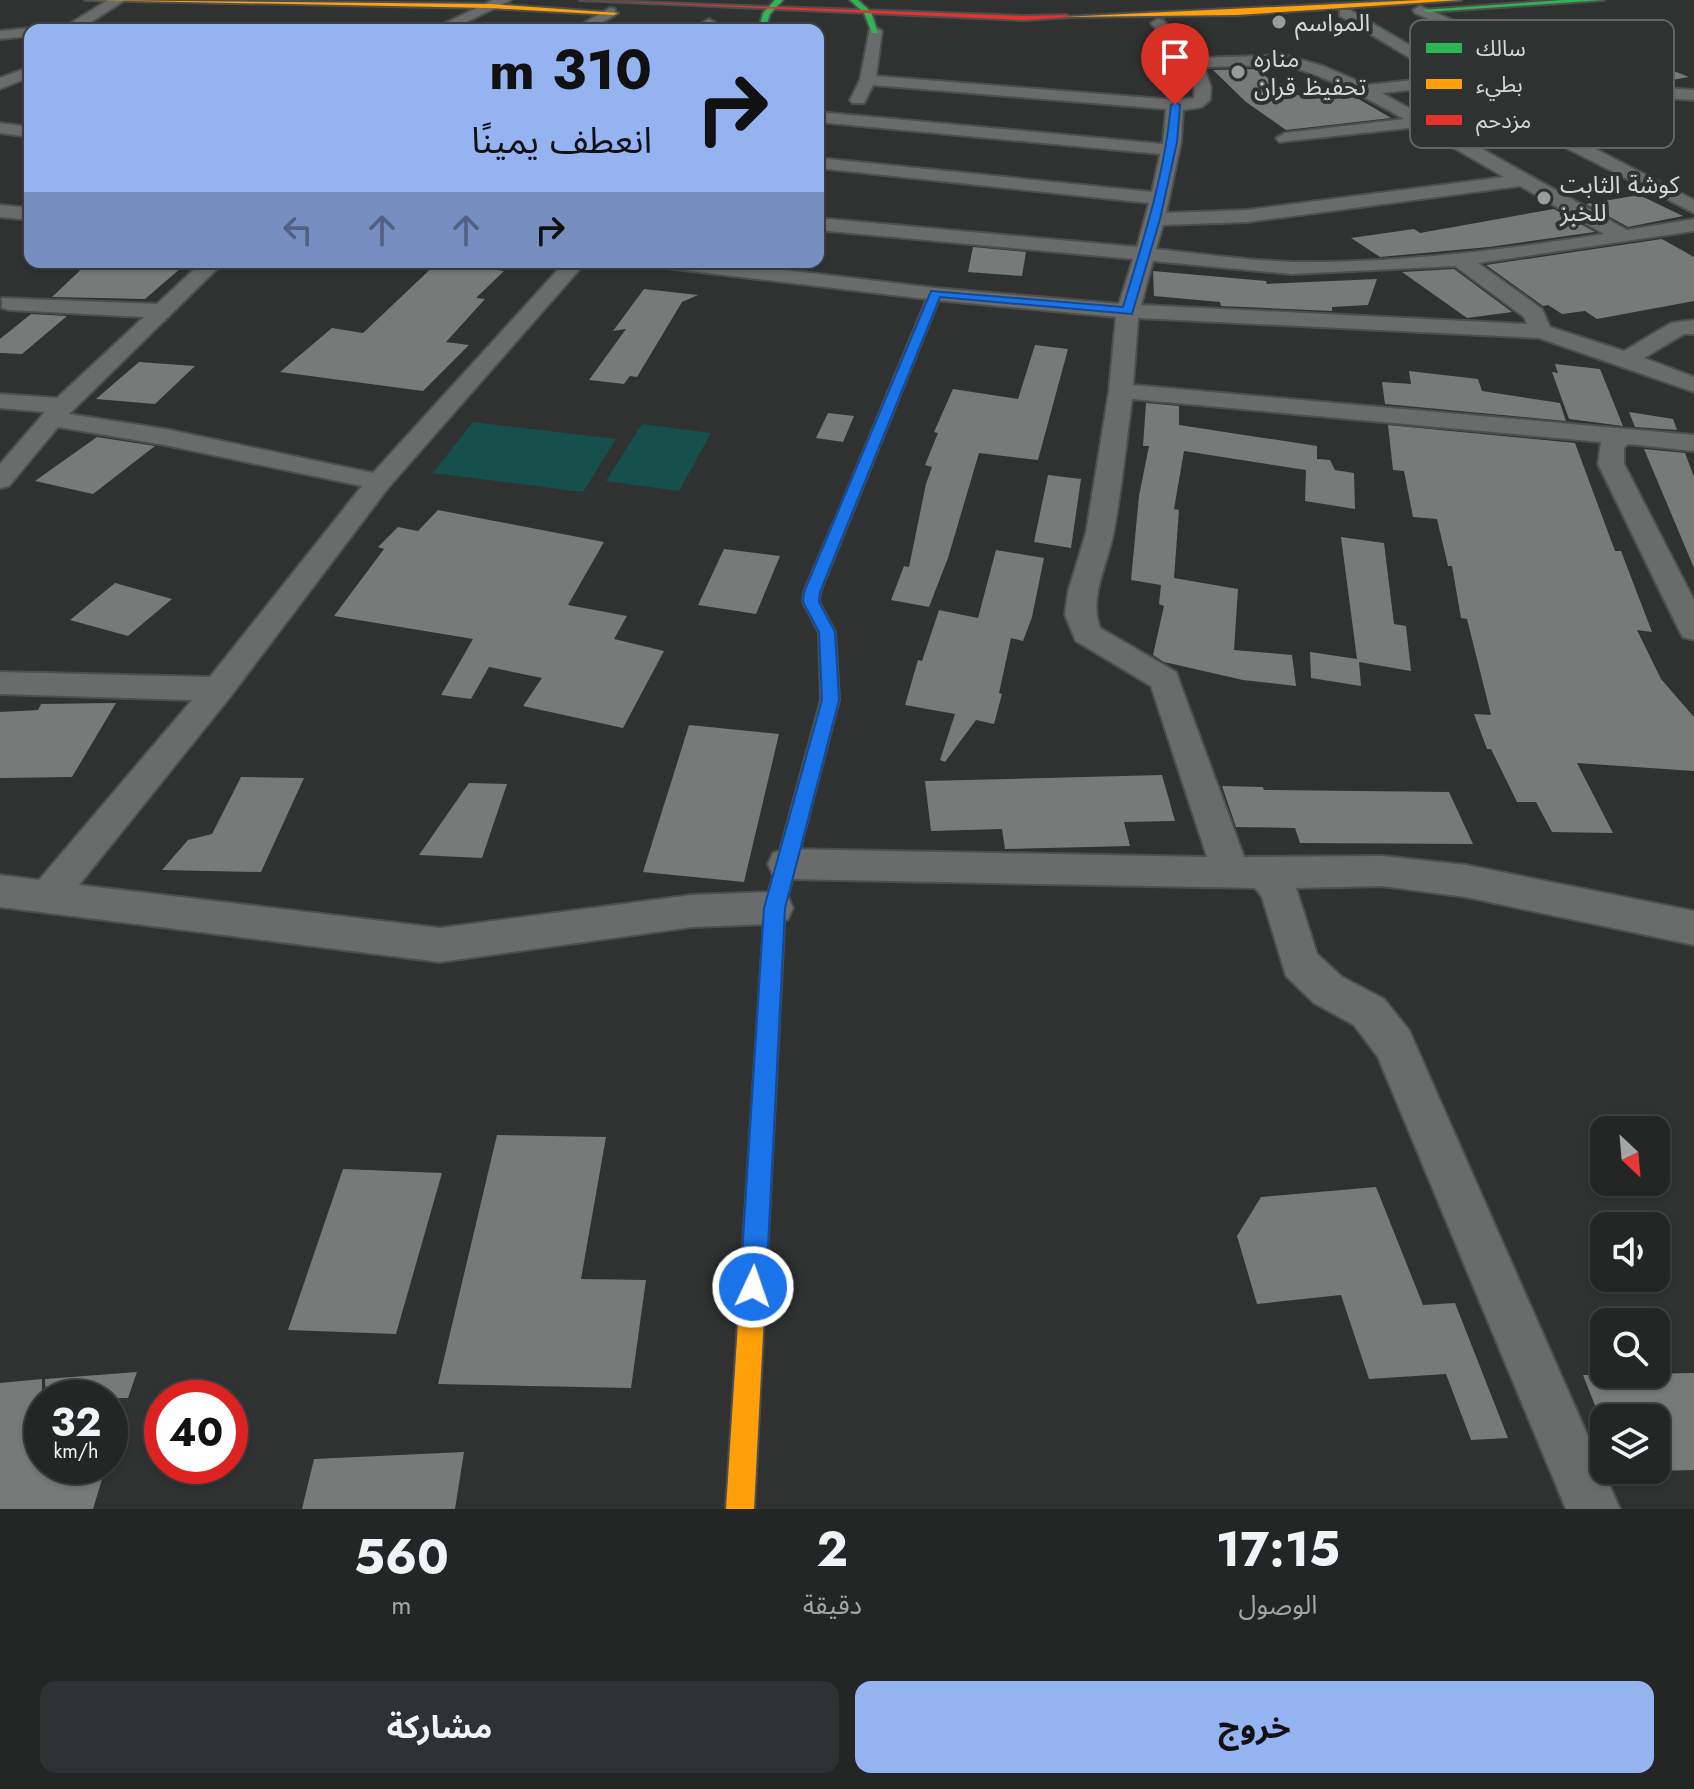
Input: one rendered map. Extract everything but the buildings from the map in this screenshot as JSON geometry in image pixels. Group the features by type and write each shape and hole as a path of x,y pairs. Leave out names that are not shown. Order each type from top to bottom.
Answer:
{"main road":[{"path":"89,0 497,3 719,22 771,3 861,6 945,23 1158,23 1355,6 1424,3 1498,6 1600,0"},
{"path":"584,0 672,2 719,22"},
{"path":"763,24 771,3"},
{"path":"848,31 1307,4 1355,6"},
{"path":"861,6 875,31"},
{"path":"1478,20 1498,6"},
{"path":"740,1509 774,908 830,700 827,632 811,602 812,592 935,294"}],"street":[{"path":"79,24 116,1"},
{"path":"451,24 497,3"},
{"path":"1424,3 1461,20"},
{"path":"1424,3 1449,20"},
{"path":"1355,6 1410,44"},
{"path":"589,24 610,12"},
{"path":"868,80 1175,105 1196,104 1202,100 1204,93 1196,63 1158,23"},
{"path":"875,31 868,80 848,119 824,153 1156,208 1247,216 1521,180"},
{"path":"0,35 24,33"},
{"path":"1196,63 1284,60 1318,69 1365,90 1410,116"},
{"path":"0,84 24,75"},
{"path":"1365,90 1410,85"},
{"path":"1674,94 1694,95"},
{"path":"1175,105 1170,150 1128,311 1121,391 1100,533 1083,592 1080,615 1087,634 1165,680 1248,872 1279,891 1300,964 1328,990 1369,1012 1394,1044 1593,1509"},
{"path":"824,117 1170,150"},
{"path":"1285,138 1410,123"},
{"path":"0,128 24,131"},
{"path":"1465,148 1622,236"},
{"path":"1580,148 1694,207"},
{"path":"0,211 24,213"},
{"path":"824,225 1304,269 1364,268 1457,258 1694,225"},
{"path":"1457,258 1534,314 1541,331"},
{"path":"0,480 58,413 208,268"},
{"path":"48,896 219,689 379,482 571,268"},
{"path":"755,268 935,294 1128,311 1541,331 1694,385"},
{"path":"10,303 163,311"},
{"path":"1625,360 1679,328 1694,327"},
{"path":"1121,391 1694,443"},
{"path":"0,401 379,482"},
{"path":"1623,436 1611,445 1611,464 1694,630"},
{"path":"0,683 219,689"},
{"path":"786,864 1396,872 1466,881 1694,928"},
{"path":"0,891 440,945 692,911 774,908"}],"shaded area":[{"path":"473,422 616,439 583,492 433,473"},
{"path":"642,424 711,433 679,491 606,481"}],"traffic: fast":[{"path":"763,24 767,13 779,0"},
{"path":"854,0 867,12 875,31"},
{"path":"1427,10 1600,0"},
{"path":"775,906 830,700 827,632 811,602 812,592 850,501"}],"traffic: slow":[{"path":"89,0 490,6 614,13"},
{"path":"1066,17 1237,13 1457,0"},
{"path":"740,1509 775,906"}],"traffic: jam":[{"path":"584,0 1024,18 1066,17"},
{"path":"850,501 935,294"}],"place":[{"name":"المواسم","path":"1279,22"},
{"name":"مناره تحفيظ قران","path":"1238,72"},
{"name":"كوشة الثابت للخبز","path":"1544,198"}],"route":[{"path":"753,1287 774,908 830,700 827,632 811,602 812,592 935,294 1128,311 1155,219 1172,142 1175,105"}]}
